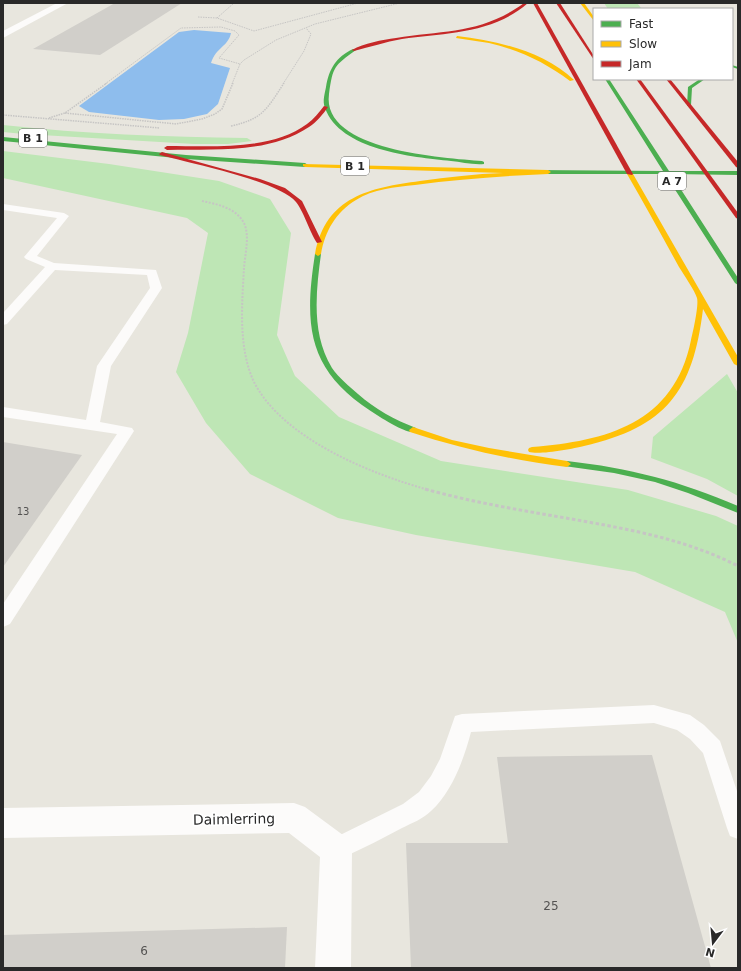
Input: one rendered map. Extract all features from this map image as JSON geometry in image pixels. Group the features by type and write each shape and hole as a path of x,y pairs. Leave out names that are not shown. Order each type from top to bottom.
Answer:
{"main road":[{"path":"482,163 391,150 360,140 343,130 334,121 326,107 328,78 336,62 345,54 358,48 404,38 486,25 501,20 526,3"},
{"path":"535,3 542,18 738,364"},
{"path":"558,3 593,57"},
{"path":"582,4 593,10"},
{"path":"582,4 593,19"},
{"path":"404,38 456,37 504,44 543,59 558,68 582,88"},
{"name":"A 7","path":"608,80 738,283"},
{"name":"A 7","path":"639,80 738,217"},
{"path":"669,80 738,165"},
{"path":"689,105 690,87 700,80"},
{"path":"165,151 240,146 271,141 294,134 308,126 326,107"},
{"name":"B 1","path":"3,136 165,151 356,166 607,174 738,173"},
{"name":"B 1","path":"3,139 57,146 482,163 738,165"},
{"path":"165,151 283,189 299,202 319,242"},
{"path":"548,172 486,175 436,180 392,187 362,194 336,211 319,242 314,279 314,328 321,354 336,379 357,400 390,421 433,439 494,453 629,473 666,482 738,510"},
{"path":"494,453 542,450 587,443 612,436 642,423 665,402 684,376 693,347 701,299"}],"street":[{"path":"3,35 64,3"},
{"name":"Daimlerring","path":"3,823 294,818 336,849"},
{"path":"333,968 336,849"}],"lane":[{"path":"3,208 64,216 30,257 52,266 152,272 156,288 104,366 92,426"},
{"path":"3,321 52,266"},
{"path":"3,412 127,431 3,619"},
{"path":"336,849 405,815 426,801 436,788 446,770 459,737 462,723 654,714 673,718 683,722 697,732 712,748 738,828"}],"path":[{"path":"217,18 234,3"},
{"path":"198,17 217,18 254,31 358,3"},
{"path":"65,113 176,124 202,119 215,114 222,109 240,64 276,40 306,28 400,3"},
{"path":"47,119 65,113 181,28 202,26 232,28 237,30 239,34 219,58 240,64"},
{"path":"230,126 249,122 261,116 267,109 304,51 311,34 306,28"},
{"path":"3,115 162,128"}],"green space":[{"path":"604,3 637,3 641,8 607,8"},
{"path":"3,125 64,131 186,137 247,138 252,141 228,144 194,144 24,134 3,132"},
{"path":"3,151 109,164 219,181 270,199 291,233 277,335 295,376 339,417 441,461 628,490 716,516 738,526 738,643 725,612 635,572 416,535 338,518 250,474 206,423 176,372 188,333 208,233 187,218 3,178"},
{"path":"727,374 738,393 738,496 707,479 651,458 653,437"}],"water":[{"path":"194,30 231,33 211,63 230,68 218,104 207,114 184,119 159,120 89,112 79,106 179,32"}],"building":[{"path":"115,3 182,3 100,55 33,49"},
{"path":"3,442 82,455 3,567"},
{"path":"652,755 711,968 411,968 406,843 508,843 497,757"},
{"path":"287,927 285,968 3,968 3,935"}],"traffic: fast":[{"path":"354,50 343,56 335,64 329,81 326,105 337,124 352,136 372,145 419,156 482,163"},
{"path":"733,66 738,68"},
{"path":"608,80 738,283"},
{"path":"689,105 690,87 701,80"},
{"path":"3,139 186,157 305,165"},
{"path":"533,172 738,173"},
{"path":"318,254 313,309 314,324 320,350 328,368 345,387 372,409 413,430"},
{"path":"567,464 614,470 667,482 691,490 738,510"}],"traffic: slow":[{"path":"582,3 593,19"},
{"path":"457,37 504,45 532,55 559,70 572,80"},
{"path":"305,165 533,172"},
{"path":"318,254 325,229 335,215 341,208 355,198 368,192 395,186 443,179 548,172"},
{"path":"630,174 738,364"},
{"path":"532,450 578,444 623,432 643,421 661,407 676,390 690,360 695,343 701,299"},
{"path":"413,430 470,447 567,464"}],"traffic: jam":[{"path":"354,50 387,41 453,32 486,25 502,19 526,3"},
{"path":"535,3 630,174"},
{"path":"558,3 593,57"},
{"path":"639,80 738,217"},
{"path":"669,80 738,166"},
{"path":"167,148 221,148 274,141 306,127 326,107"},
{"path":"162,154 258,180 283,189 299,201 319,242"}]}
